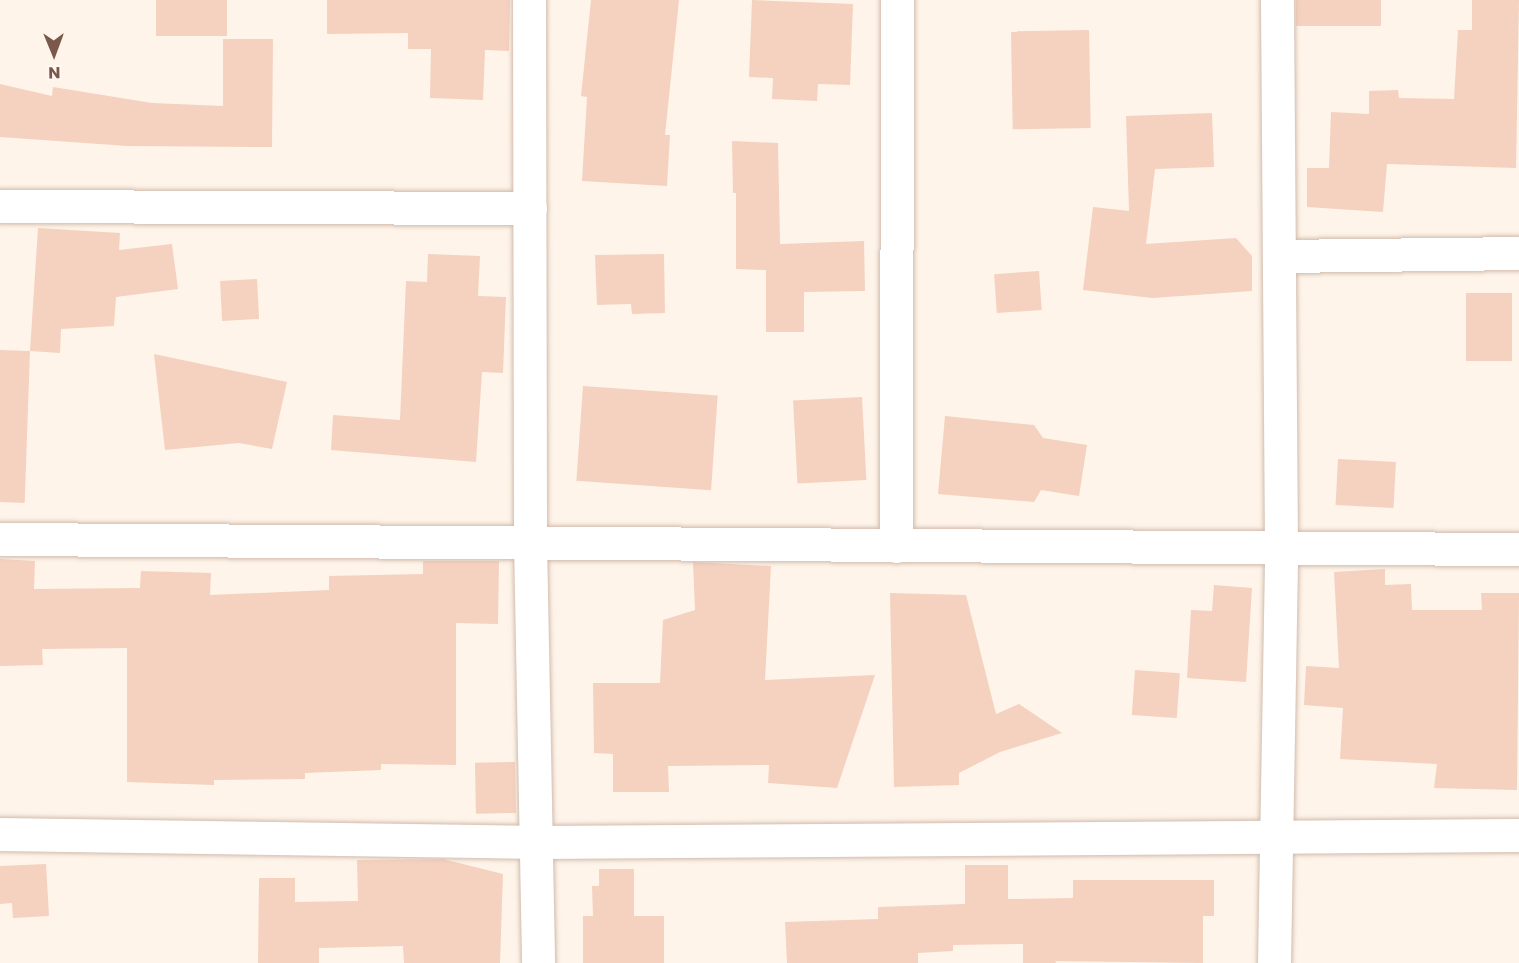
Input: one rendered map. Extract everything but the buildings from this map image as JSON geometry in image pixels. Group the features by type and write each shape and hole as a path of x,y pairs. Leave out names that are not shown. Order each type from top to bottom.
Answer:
{"street":[{"path":"529,0 530,541 538,963"},
{"path":"896,546 897,0"},
{"path":"1274,963 1281,548 1277,0"},
{"path":"0,206 530,208"},
{"path":"1279,256 1519,253"},
{"path":"0,539 1519,549"},
{"path":"0,834 537,842 1519,835"}]}
